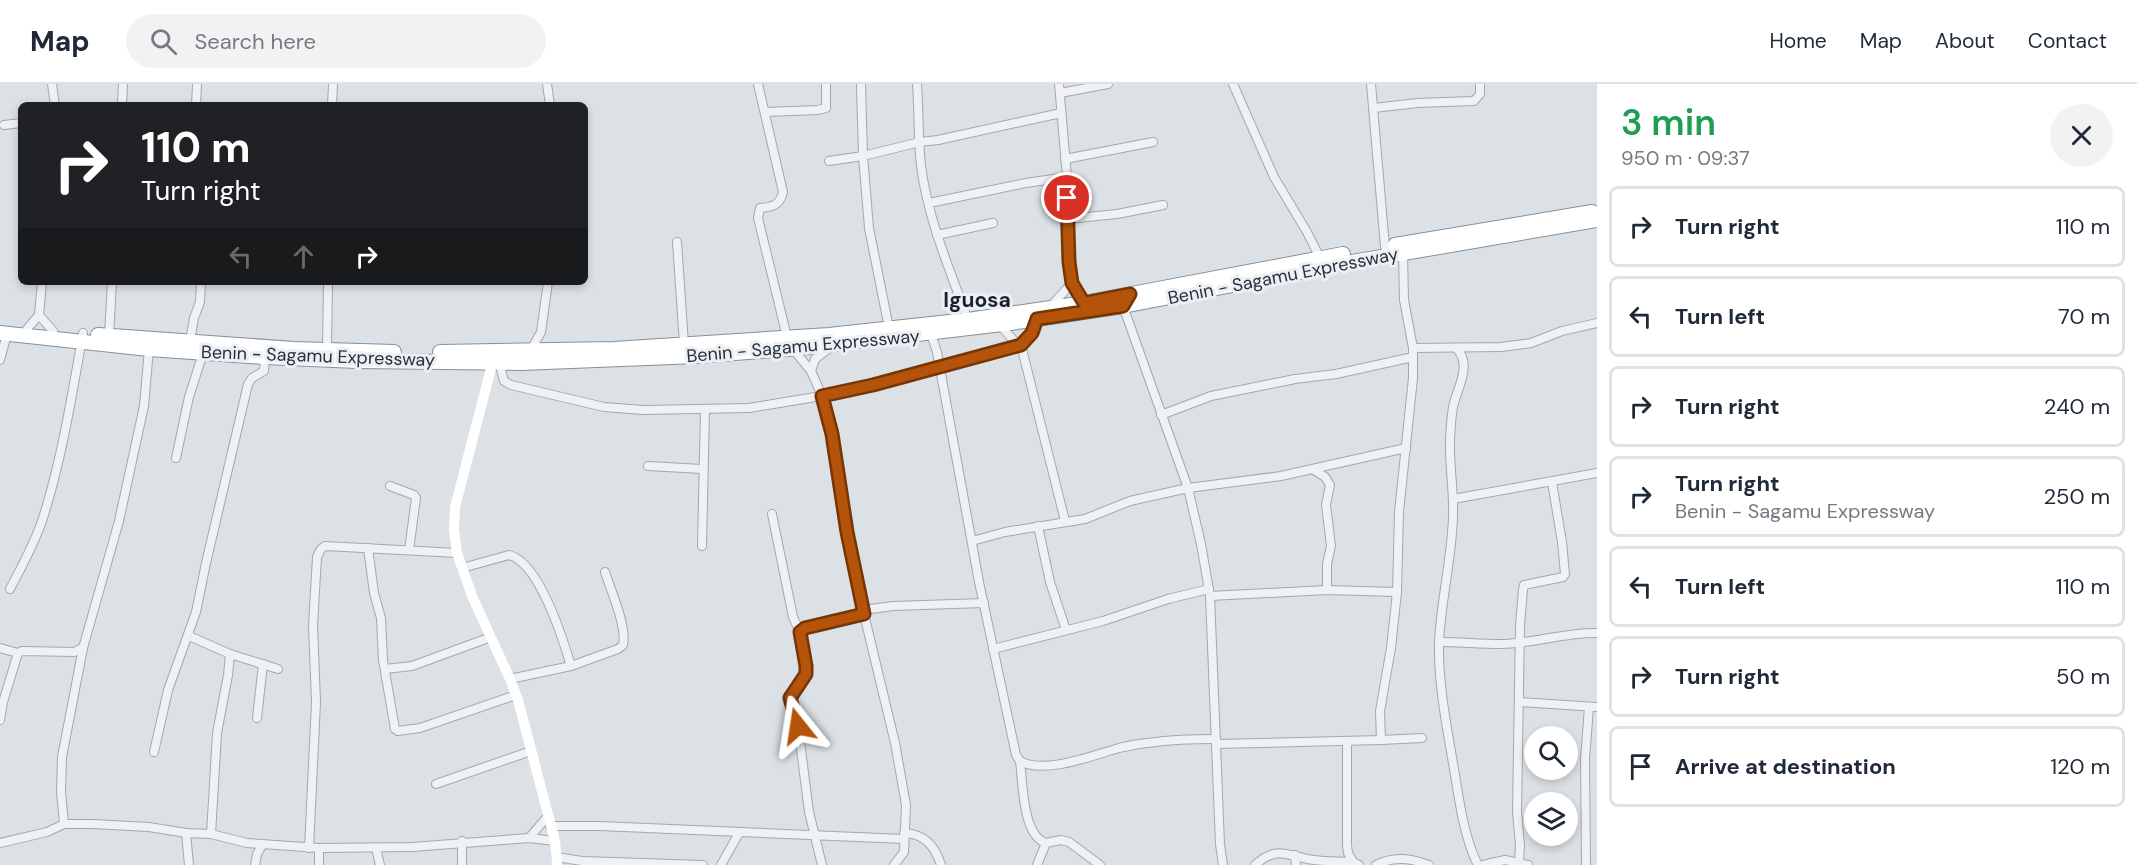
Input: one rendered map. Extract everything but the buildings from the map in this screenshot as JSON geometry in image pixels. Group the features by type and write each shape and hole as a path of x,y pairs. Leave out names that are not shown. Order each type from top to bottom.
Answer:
{"highway":[{"path":"2,331 27,329 53,331 82,338 109,336 190,341 293,354 327,349 496,358 531,350 614,349 684,344 790,343 1084,303 1126,300 1320,258 1597,211"},
{"name":"Benin - Sagamu Expressway","path":"2,331 82,338 149,349 265,357 293,354 496,358 687,357 790,343 834,344 1000,325 1126,300 1597,220"}],"street":[{"path":"52,84 55,102"},
{"path":"122,102 123,84"},
{"path":"196,102 197,84"},
{"path":"332,102 333,84"},
{"path":"547,84 550,102"},
{"path":"758,84 783,192 777,205 760,208 758,218 790,343 811,371 822,396 832,434 847,532 897,753 906,805 904,852 894,865"},
{"path":"766,112 826,108 826,84"},
{"path":"861,84 863,156 869,228 889,328"},
{"path":"918,84 921,167 937,235 968,320"},
{"path":"1084,303 1072,283 1060,88 1108,84"},
{"path":"1371,84 1385,247"},
{"path":"1374,108 1417,103 1473,101 1480,94 1480,84"},
{"path":"1236,85 1274,177 1320,258"},
{"path":"829,161 863,156 1061,113"},
{"path":"4,125 18,123"},
{"path":"1065,159 1153,142"},
{"path":"929,203 1017,184 1067,177"},
{"path":"1067,219 1163,206"},
{"path":"937,235 993,223"},
{"path":"677,242 684,344"},
{"path":"1381,740 1380,711 1391,648 1397,592 1399,512 1412,399 1413,352 1404,300 1403,253"},
{"path":"1048,308 1072,283"},
{"path":"27,329 39,315 42,285"},
{"path":"109,336 112,285"},
{"path":"190,341 194,318 200,302 201,285"},
{"path":"327,349 328,285"},
{"path":"531,350 541,332 548,285"},
{"path":"1126,300 1161,415 1188,488 1202,544 1210,592 1220,844 1223,865"},
{"path":"39,315 53,331"},
{"path":"496,358 504,381 511,385 604,407 643,410 749,408 862,388 1021,345 1032,333 1037,319"},
{"path":"1161,415 1211,396 1295,379 1336,374 1413,352 1531,343 1562,331 1597,323"},
{"path":"1000,325 1015,342 1021,345 1065,521"},
{"path":"0,360 2,331"},
{"path":"931,334 937,352 993,649 1016,755 1020,762 1028,821 1035,837 1046,843 1061,840 1069,842 1100,865"},
{"path":"10,589 27,557 42,519 56,468 82,338"},
{"path":"811,371 815,359 834,344"},
{"path":"1456,348 1462,353 1464,360 1451,425 1453,499 1449,561 1439,642 1445,718 1459,801 1480,865 1505,860 1528,865"},
{"path":"64,824 61,792 62,757 83,648 122,509 144,406 149,349"},
{"path":"176,458 189,397 203,353"},
{"path":"154,752 168,690 196,612 248,384 252,378 264,371 265,357"},
{"path":"496,358 455,507 454,530 457,553 472,596 516,695 555,841 556,861 703,865"},
{"path":"702,546 705,409"},
{"path":"972,541 1005,532 1085,519 1130,501 1188,488 1314,470 1406,448"},
{"path":"648,466 702,469"},
{"path":"1314,470 1330,485 1326,505 1331,546 1327,564 1327,590"},
{"path":"1453,499 1597,473"},
{"path":"1519,863 1517,813 1520,642 1524,585 1563,577 1564,574 1562,542 1552,482"},
{"path":"390,486 414,495 416,498 409,550"},
{"path":"772,513 793,617 800,632 806,666 806,674 792,694 790,701 798,726 800,753 814,835 822,865"},
{"path":"1038,526 1050,582 1066,630"},
{"path":"309,848 316,702 313,626 317,556 325,546 457,553"},
{"path":"368,548 374,593 381,618 393,727 398,731 420,728 516,695"},
{"path":"462,568 509,555 523,564 541,587 561,634 571,666"},
{"path":"510,679 571,666 618,649 623,645 622,629 605,572"},
{"path":"993,649 1131,613 1168,599 1210,592 1327,590 1397,592"},
{"path":"800,632 805,628 893,606 984,603"},
{"path":"1439,642 1500,644 1551,639 1572,634 1597,633"},
{"path":"189,636 230,654 278,669"},
{"path":"385,669 412,666 491,637"},
{"path":"0,648 18,653 22,651 74,652 83,648"},
{"path":"0,720 18,653"},
{"path":"211,834 217,733 230,654"},
{"path":"257,718 263,664"},
{"path":"1520,702 1593,707 1585,759 1586,865"},
{"path":"1020,762 1030,765 1054,765 1078,761 1122,747 1159,741 1347,741 1422,738"},
{"path":"1347,741 1347,845 1348,853 1356,863"},
{"path":"436,784 531,751"},
{"path":"529,838 549,821 739,833 923,837 934,847 941,865"},
{"path":"2,839 47,832 64,824 149,827 186,833 211,834 247,843 309,848 376,848 529,838 555,841"},
{"path":"186,833 189,865"},
{"path":"721,865 739,833"},
{"path":"462,841 462,865"},
{"path":"1037,865 1046,843"},
{"path":"255,865 257,854 263,844"},
{"path":"319,848 319,865"},
{"path":"376,848 380,865"},
{"path":"1255,865 1270,854 1284,852 1311,860 1356,863"},
{"path":"1295,855 1296,865"},
{"path":"1376,865 1399,858 1413,859 1429,865"}],"district":[{"name":"Iguosa","path":"977,300"}],"route":[{"path":"798,726 790,698 806,674 800,632 805,628 864,614 847,532 832,434 822,396 852,391 1021,345 1032,333 1037,319 1123,306 1130,294 1084,303 1072,283 1067,198"}]}
